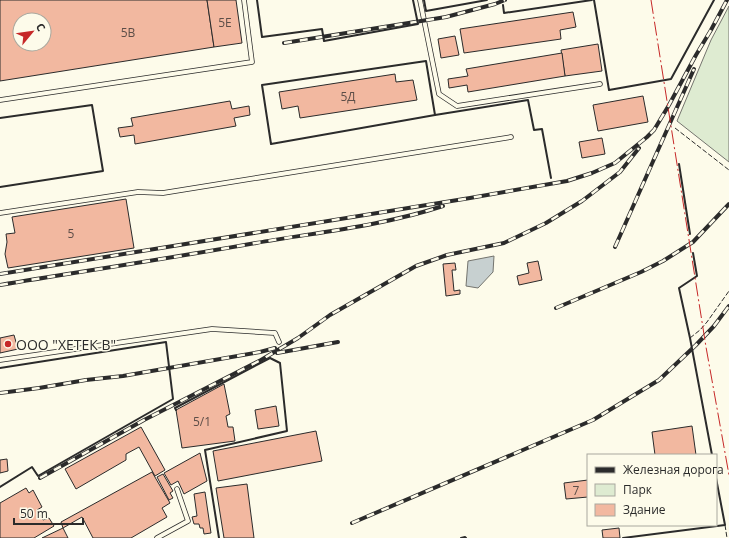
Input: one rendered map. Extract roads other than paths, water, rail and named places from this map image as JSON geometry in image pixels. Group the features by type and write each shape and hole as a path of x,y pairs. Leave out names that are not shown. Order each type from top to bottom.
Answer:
{"lane":[{"path":"0,100 252,62 244,0"},
{"path":"420,0 439,94 457,106 600,84"},
{"path":"0,213 138,192 163,192 511,137"},
{"path":"0,360 212,330 275,333 279,342"},
{"path":"158,538 188,521 177,489"}],"railway":[{"path":"284,43 446,17 505,0"},
{"path":"0,274 470,198 567,181 592,173 615,163 654,130 727,0"},
{"path":"615,247 694,69"},
{"path":"40,478 144,420 261,360 298,338 330,315 416,266 447,255 504,243 546,223 582,201 620,172 639,148"},
{"path":"556,308 641,272 663,261 693,242 729,204"},
{"path":"0,285 374,224 443,206"},
{"path":"352,523 593,420 659,380 714,326 729,306"},
{"path":"277,353 338,342"},
{"path":"0,393 123,376 260,352 275,348"}],"place":[{"name":"ООО \"ХЕТЕК В\"","path":"8,344"}]}
